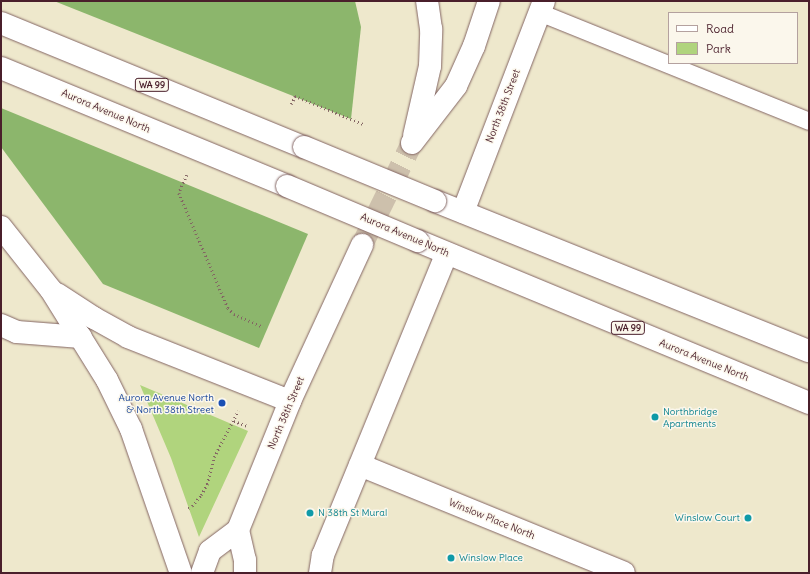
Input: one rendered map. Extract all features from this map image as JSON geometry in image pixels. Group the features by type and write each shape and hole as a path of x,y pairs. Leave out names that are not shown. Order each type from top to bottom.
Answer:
{"main road":[{"path":"427,1 431,29 430,66 412,143 456,86 474,46 489,1"},
{"name":"North 38th Street","path":"463,212 542,7"},
{"name":"WA 99","path":"1,23 435,201 809,351"},
{"name":"Aurora Avenue North","path":"1,68 809,403"},
{"path":"1,227 50,290 107,380 131,429 181,573"},
{"name":"North 38th Street","path":"238,530 290,401 362,245"},
{"path":"320,573 323,555 447,253"},
{"path":"50,290 94,318 128,337 290,401"},
{"path":"1,326 17,332 81,337"},
{"name":"Winslow Place North","path":"360,465 624,573"},
{"path":"202,573 210,551 238,530 245,560 245,573"}],"lane":[{"path":"542,7 668,61"},
{"path":"676,64 809,121"}],"path":[{"path":"291,104 295,96 363,124"},
{"path":"188,172 180,193 228,308 234,314 261,326"},
{"path":"182,510 192,506 201,495 207,484 214,456 238,411 231,408"},
{"path":"234,421 250,427"}],"green space":[{"path":"54,1 355,1 361,27 351,119"},
{"path":"1,108 308,234 259,348 103,284 1,147"},
{"path":"140,385 248,431 199,537 171,458"}],"tunnel":[{"path":"362,245 412,143"}],"place":[{"name":"Aurora Avenue North & North 38th Street","path":"222,403"},
{"name":"Northbridge Apartments","path":"655,417"},
{"name":"N 38th St Mural","path":"310,513"},
{"name":"Winslow Court","path":"748,518"},
{"name":"Winslow Place","path":"451,558"}]}
